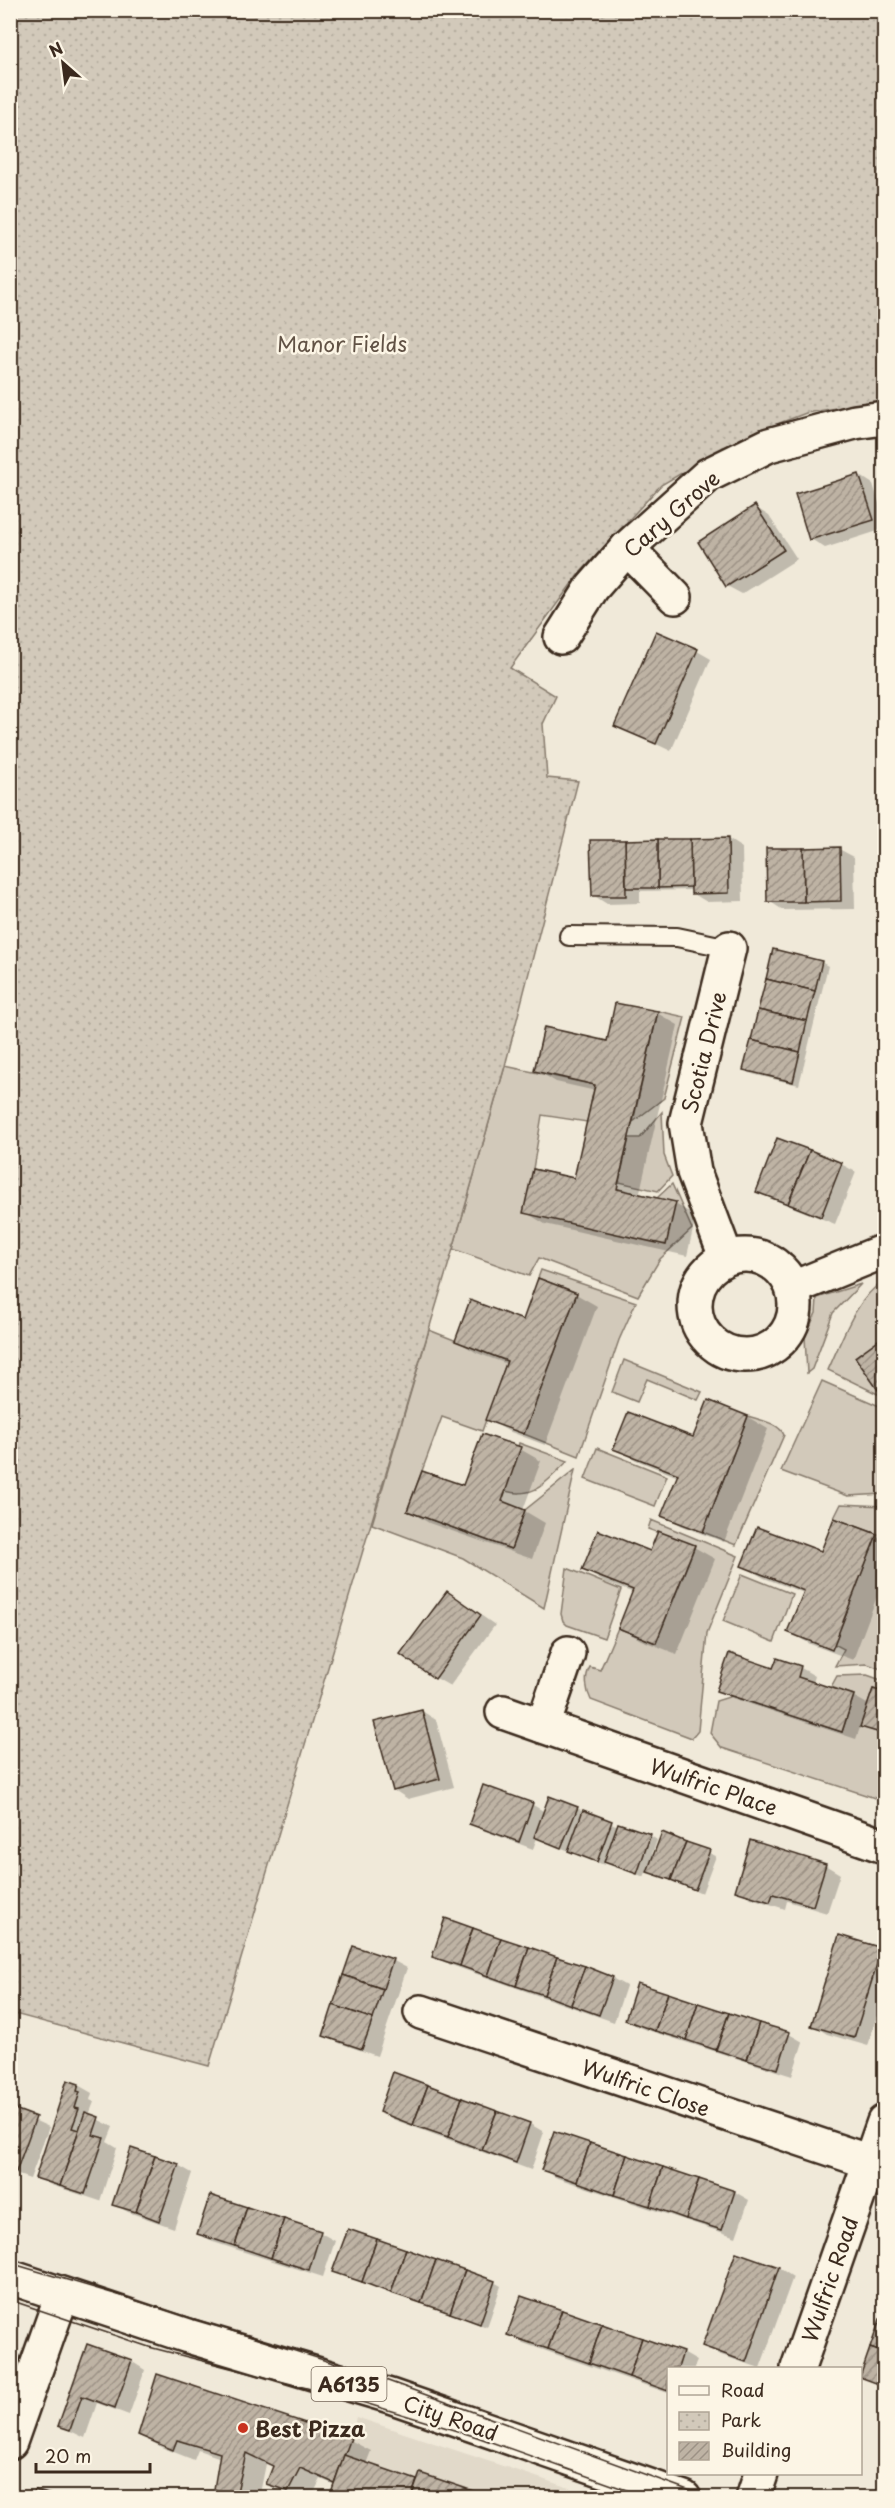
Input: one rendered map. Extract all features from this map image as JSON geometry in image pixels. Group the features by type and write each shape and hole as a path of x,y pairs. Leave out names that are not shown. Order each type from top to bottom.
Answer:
{"street":[{"name":"Cary Grove","path":"561,637 592,588 627,548 708,475 769,445 855,422 885,418"},
{"path":"627,548 675,597"},
{"name":"Scotia Drive","path":"726,1257 694,1172 686,1123 729,948"},
{"path":"793,1287 885,1251"},
{"path":"746,1254 766,1258 782,1270 793,1287 795,1317 780,1343 753,1356 724,1352 701,1333 693,1304 702,1276 726,1257 746,1254"},
{"path":"543,1726 568,1653"},
{"name":"Wulfric Place","path":"503,1713 885,1846"},
{"name":"Wulfric Close","path":"421,2012 870,2162"},
{"name":"Wulfric Road","path":"798,2367 885,2122"},
{"name":"City Road","path":"10,2277 188,2336 390,2396 684,2498"},
{"path":"10,2442 62,2295"},
{"path":"753,2498 761,2475"}],"lane":[{"path":"569,936 677,936 729,948"}],"shaded area":[{"path":"356,2417 596,2497 329,2498 351,2438"}],"green space":[{"name":"Manor Fields","path":"10,11 884,11 884,400 806,413 745,436 661,485 578,575 510,668 556,696 543,724 547,778 578,781 505,1066 453,1249 209,2066 11,2013"},
{"path":"658,1011 685,1017 664,1098 633,1122"},
{"path":"505,1066 595,1085 587,1122 542,1115 533,1169 657,1198 672,1184 692,1229 660,1259 638,1296 539,1258 529,1276 453,1249"},
{"path":"662,1112 664,1155 672,1176 658,1191 619,1182 629,1138 640,1138"},
{"path":"541,1270 636,1302 619,1340 579,1456 524,1434 577,1293 538,1278"},
{"path":"884,1280 884,1336 855,1357 878,1390 884,1385 884,1397 828,1370 857,1309"},
{"path":"861,1284 833,1313 812,1369 807,1373 805,1337 816,1313 817,1298"},
{"path":"429,1330 507,1361 482,1431 442,1417 407,1511 511,1549 525,1510 575,1470 544,1608 463,1558 372,1524"},
{"path":"624,1360 702,1392 698,1400 647,1379 637,1402 612,1392"},
{"path":"822,1381 884,1408 884,1494 848,1496 781,1471"},
{"path":"748,1416 774,1425 784,1435 736,1545 703,1532"},
{"path":"519,1443 568,1461 547,1481 533,1490 516,1493 505,1491"},
{"path":"597,1448 667,1476 655,1506 585,1479"},
{"path":"841,1504 884,1506 884,1670 867,1664 835,1666 844,1649 834,1644 877,1534 834,1518"},
{"path":"651,1520 738,1556 707,1633 698,1731 692,1738 591,1700 587,1688 586,1679 590,1667 600,1670 618,1628 656,1643 695,1546 648,1529"},
{"path":"567,1568 621,1590 604,1638 567,1625 563,1621 561,1614"},
{"path":"742,1574 792,1594 774,1642 723,1621"},
{"path":"867,1675 884,1681 884,1692 873,1689 861,1726 884,1734 884,1801 722,1748 710,1733 716,1701 732,1696 842,1732 854,1695 831,1687 837,1676"}],"building":[{"path":"859,474 874,520 809,540 795,494"},
{"path":"755,505 784,550 726,587 698,542"},
{"path":"656,631 698,649 656,744 614,726"},
{"path":"728,838 729,893 691,894 690,839"},
{"path":"658,839 690,839 691,887 658,888"},
{"path":"658,839 658,888 626,888 625,840"},
{"path":"590,840 625,840 626,896 592,896"},
{"path":"840,847 841,901 804,902 803,848"},
{"path":"766,848 803,848 804,902 767,902"},
{"path":"773,949 822,961 815,991 766,979"},
{"path":"766,979 815,991 807,1021 758,1010"},
{"path":"615,1003 658,1011 617,1189 676,1202 666,1245 523,1213 533,1169 574,1178 595,1085 534,1071 544,1027 607,1041"},
{"path":"758,1010 807,1021 800,1052 751,1040"},
{"path":"751,1040 800,1052 793,1082 743,1070"},
{"path":"777,1138 810,1150 788,1204 756,1192"},
{"path":"810,1150 842,1163 821,1217 788,1204"},
{"path":"538,1278 577,1293 524,1434 485,1420 507,1361 455,1341 470,1300 523,1320"},
{"path":"884,1336 884,1385 878,1390 855,1357"},
{"path":"708,1400 748,1416 703,1532 661,1516 678,1474 613,1449 628,1412 693,1437"},
{"path":"482,1434 521,1447 502,1501 525,1510 511,1549 407,1511 422,1471 463,1485"},
{"path":"834,1518 877,1534 832,1650 787,1632 804,1591 741,1566 757,1527 821,1551"},
{"path":"598,1530 650,1551 658,1531 695,1545 656,1643 618,1628 633,1590 582,1570"},
{"path":"447,1591 481,1615 435,1679 400,1654"},
{"path":"729,1653 773,1668 777,1658 801,1666 798,1677 854,1695 842,1732 716,1691"},
{"path":"873,1689 884,1692 884,1734 860,1727"},
{"path":"422,1710 440,1779 393,1791 374,1722"},
{"path":"483,1785 533,1803 519,1842 469,1824"},
{"path":"549,1796 578,1807 561,1848 534,1837"},
{"path":"583,1810 612,1821 597,1862 568,1851"},
{"path":"618,1823 651,1834 637,1874 604,1862"},
{"path":"662,1832 686,1842 671,1880 647,1872"},
{"path":"750,1840 826,1864 813,1906 773,1894 770,1902 735,1891"},
{"path":"686,1842 710,1850 695,1890 671,1880"},
{"path":"445,1918 473,1928 460,1966 432,1957"},
{"path":"473,1928 501,1938 488,1976 460,1966"},
{"path":"839,1935 882,1948 854,2038 811,2026"},
{"path":"501,1938 529,1947 516,1986 488,1976"},
{"path":"353,1946 393,1959 383,1989 343,1975"},
{"path":"529,1947 557,1957 544,1995 516,1986"},
{"path":"557,1957 585,1966 571,2005 544,1995"},
{"path":"585,1966 613,1977 599,2015 571,2005"},
{"path":"343,1975 383,1989 373,2019 333,2005"},
{"path":"637,1983 668,1993 655,2031 625,2020"},
{"path":"668,1993 698,2003 686,2040 655,2031"},
{"path":"698,2003 729,2013 716,2050 686,2040"},
{"path":"333,2005 373,2019 362,2049 323,2036"},
{"path":"729,2013 759,2023 747,2060 716,2050"},
{"path":"759,2023 790,2032 778,2069 747,2060"},
{"path":"393,2072 428,2085 413,2125 379,2112"},
{"path":"67,2080 79,2084 77,2091 80,2092 75,2108 79,2109 72,2128 79,2130 60,2186 35,2178"},
{"path":"428,2085 462,2098 448,2137 413,2125"},
{"path":"462,2098 497,2111 482,2150 448,2137"},
{"path":"12,2108 36,2117 16,2172 10,2171"},
{"path":"497,2111 530,2123 516,2163 482,2150"},
{"path":"85,2112 99,2117 93,2135 104,2138 85,2194 60,2186"},
{"path":"554,2131 590,2143 577,2182 541,2170"},
{"path":"590,2143 627,2155 614,2195 577,2182"},
{"path":"131,2148 155,2156 136,2212 112,2205"},
{"path":"627,2155 663,2167 650,2206 614,2195"},
{"path":"155,2156 179,2164 159,2221 136,2212"},
{"path":"663,2167 699,2179 686,2219 650,2206"},
{"path":"699,2179 735,2191 722,2230 686,2219"},
{"path":"210,2195 247,2207 235,2246 197,2234"},
{"path":"247,2207 284,2219 271,2258 235,2246"},
{"path":"284,2219 321,2231 309,2270 271,2258"},
{"path":"348,2229 377,2239 362,2282 332,2272"},
{"path":"377,2239 406,2249 391,2293 362,2282"},
{"path":"406,2249 436,2260 421,2303 391,2293"},
{"path":"736,2252 779,2267 746,2362 702,2346"},
{"path":"436,2260 465,2270 450,2313 421,2303"},
{"path":"465,2270 495,2281 480,2324 450,2313"},
{"path":"521,2296 562,2310 548,2349 507,2335"},
{"path":"562,2310 602,2324 589,2363 548,2349"},
{"path":"880,2319 884,2320 884,2353 870,2348"},
{"path":"602,2324 642,2338 629,2377 589,2363"},
{"path":"642,2338 683,2352 678,2367 667,2367 667,2391 629,2377"},
{"path":"87,2344 132,2360 115,2408 82,2396 70,2430 58,2426"},
{"path":"870,2348 884,2353 884,2386 862,2378"},
{"path":"157,2374 351,2438 334,2483 300,2468 288,2491 266,2484 273,2466 246,2453 236,2496 214,2489 220,2453 177,2440 173,2450 138,2435"},
{"path":"344,2455 417,2480 411,2498 329,2498"},
{"path":"420,2473 494,2498 411,2498"},
{"path":"35,2490 61,2498 32,2498"}],"tram line":[{"path":"10,2263 377,2377 710,2498"},
{"path":"10,2300 149,2347 365,2403 477,2437 649,2498"}],"place":[{"name":"Best Pizza","path":"243,2428"}]}
